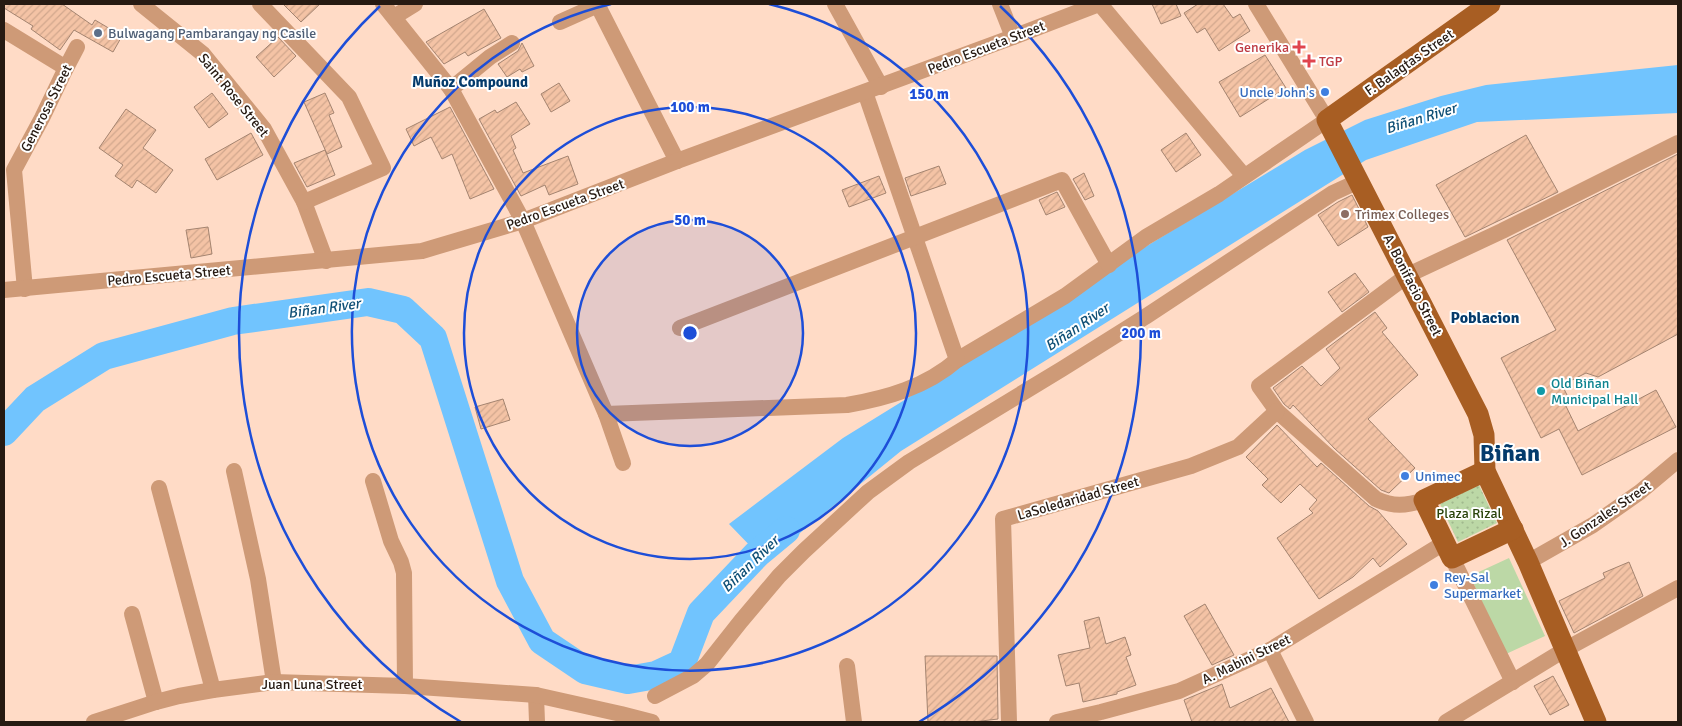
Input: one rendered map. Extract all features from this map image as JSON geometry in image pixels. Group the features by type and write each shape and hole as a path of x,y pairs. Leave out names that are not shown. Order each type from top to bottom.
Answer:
{"main road":[{"name":"F. Balagtas Street","path":"1330,126 1490,4"},
{"name":"A. Bonifacio Street","path":"1330,126 1478,414 1484,435 1486,471"},
{"path":"1513,529 1448,550 1424,500 1486,471 1513,529 1528,562 1596,722"}],"street":[{"name":"Saint Rose Street","path":"141,4 203,54 264,129 304,202 326,261"},
{"path":"260,4 349,97 383,168 304,202"},
{"path":"383,4 451,89 524,221 606,414 623,463"},
{"path":"394,17 415,4"},
{"path":"835,4 881,86"},
{"path":"1000,4 1013,37"},
{"path":"1099,4 1244,176"},
{"name":"Pedro Escueta Street","path":"4,290 422,251 524,221 677,161 1099,4"},
{"name":"A. Bonifacio Street","path":"1256,4 1330,126"},
{"path":"560,22 597,5 677,161"},
{"path":"4,30 66,68"},
{"path":"451,89 490,57 512,43"},
{"name":"Generosa Street","path":"26,289 9,171 42,118 77,47"},
{"path":"865,92 914,238 958,360"},
{"path":"606,414 847,404 878,400 904,391 944,372 958,360 1065,296 1146,237 1219,194 1244,176 1330,126"},
{"path":"1424,500 1399,506 1387,504 1376,499 1277,411 1259,386 1408,275 1502,231 1678,143"},
{"path":"655,696 693,676 707,664 741,621 798,558 868,492 909,462 1145,317 1357,178"},
{"path":"680,328 1062,180 1109,265"},
{"name":"LaSoledaridad Street","path":"1008,722 1003,519 1191,466 1238,447 1277,411"},
{"name":"J. Gonzales Street","path":"1528,562 1592,525 1640,492 1678,460"},
{"path":"234,471 258,579 274,682"},
{"path":"373,481 391,540 404,573 405,686"},
{"path":"159,488 213,690"},
{"path":"1448,550 1513,682"},
{"name":"A. Mabini Street","path":"1057,722 1179,691 1270,650 1448,550"},
{"path":"1446,722 1566,649 1678,588"},
{"path":"132,614 156,702"},
{"path":"1270,650 1306,722"},
{"path":"847,666 854,722"},
{"name":"Juan Luna Street","path":"94,722 156,702 213,690 274,682 405,686 536,695"},
{"path":"537,722 536,695 652,722"}],"green space":[{"name":"Plaza Rizal","path":"1479,485 1497,523 1458,542 1440,504"},
{"path":"1509,558 1545,636 1506,654 1470,576"}],"water":[{"path":"1678,65 1678,113 1477,122 1366,160 901,451 758,567 757,553 729,524 843,438 966,362 1127,258 1305,150 1365,120 1441,96 1486,85"}],"building":[{"path":"4,4 62,4 92,25 95,20 122,36 113,52 74,30 60,50 31,29 33,26 4,8"},
{"path":"283,4 320,4 301,22"},
{"path":"1152,4 1176,4 1181,16 1161,24"},
{"path":"1198,4 1223,4 1233,18 1240,14 1250,31 1219,51 1205,28 1197,33 1184,13"},
{"path":"484,9 501,38 468,56 465,52 444,64 426,42"},
{"path":"278,37 296,56 274,77 256,57"},
{"path":"522,43 534,66 522,72 520,69 507,77 498,64 518,51"},
{"path":"1265,55 1286,88 1240,117 1219,82"},
{"path":"559,83 570,101 551,112 541,94"},
{"path":"212,93 228,114 209,128 194,107"},
{"path":"325,93 334,113 329,115 342,147 327,154 304,102"},
{"path":"516,102 530,124 511,136 516,148 513,150 523,173 568,156 578,184 549,195 545,185 521,196 479,119 495,110 497,113"},
{"path":"450,107 494,189 470,199 452,154 442,159 431,137 414,146 406,129"},
{"path":"126,109 156,130 143,148 173,170 156,193 137,180 132,188 115,176 123,165 99,148"},
{"path":"251,133 263,155 217,180 205,159"},
{"path":"1186,133 1201,155 1176,172 1161,150"},
{"path":"1526,135 1558,192 1465,237 1436,185"},
{"path":"325,150 335,175 307,187 294,163"},
{"path":"1678,154 1678,334 1598,377 1586,373 1562,385 1568,397 1563,400 1578,431 1656,390 1676,427 1582,475 1559,429 1541,438 1501,358 1556,330 1507,240"},
{"path":"939,166 946,184 911,196 905,178"},
{"path":"1084,173 1094,196 1085,200 1073,179"},
{"path":"879,176 886,193 849,207 842,190"},
{"path":"1057,192 1065,207 1046,215 1039,200"},
{"path":"1352,195 1368,227 1338,246 1318,215"},
{"path":"208,227 212,254 191,258 186,230"},
{"path":"1355,273 1369,292 1342,312 1328,292"},
{"path":"1375,312 1387,328 1382,332 1418,375 1368,419 1415,468 1389,493 1381,490 1335,449 1293,405 1290,409 1284,404 1273,388 1302,366 1321,386 1340,368 1326,349"},
{"path":"503,399 510,420 481,429 475,407"},
{"path":"1277,425 1317,467 1321,463 1369,506 1378,511 1407,544 1380,567 1373,558 1353,577 1319,599 1277,538 1313,513 1309,509 1317,500 1300,484 1281,503 1262,485 1268,479 1246,457"},
{"path":"1629,562 1643,596 1574,633 1559,601 1605,578 1603,573"},
{"path":"1205,604 1234,655 1212,665 1184,616"},
{"path":"1099,617 1106,644 1125,637 1131,655 1126,657 1136,685 1117,692 1117,694 1083,702 1079,683 1066,686 1058,655 1090,648 1084,621"},
{"path":"925,656 997,656 998,719 973,722 928,722"},
{"path":"1553,676 1569,705 1550,715 1534,686"},
{"path":"1222,684 1230,708 1271,688 1289,722 1192,722 1184,700"}],"waterway":[{"name":"Biñan River","path":"4,432 35,399 104,356 233,321 368,302 403,310 433,338 510,581 542,641 585,670 628,680 656,675 682,663 701,613 757,554 786,530"}],"place":[{"name":"Bulwagang Pambarangay ng Casile","path":"98,33"},
{"name":"Generika","path":"1299,47"},
{"name":"TGP","path":"1309,61"},
{"name":"Uncle John's","path":"1325,92"},
{"name":"Trimex Colleges","path":"1345,214"},
{"name":"Old Biñan Municipal Hall","path":"1541,391"},
{"name":"Unimec","path":"1405,476"},
{"name":"Rey-Sal Supermarket","path":"1434,585"}],"district":[{"name":"Muñoz Compound","path":"470,82"},
{"name":"Poblacion","path":"1485,317"},
{"name":"Biñan","path":"1510,453"}]}
